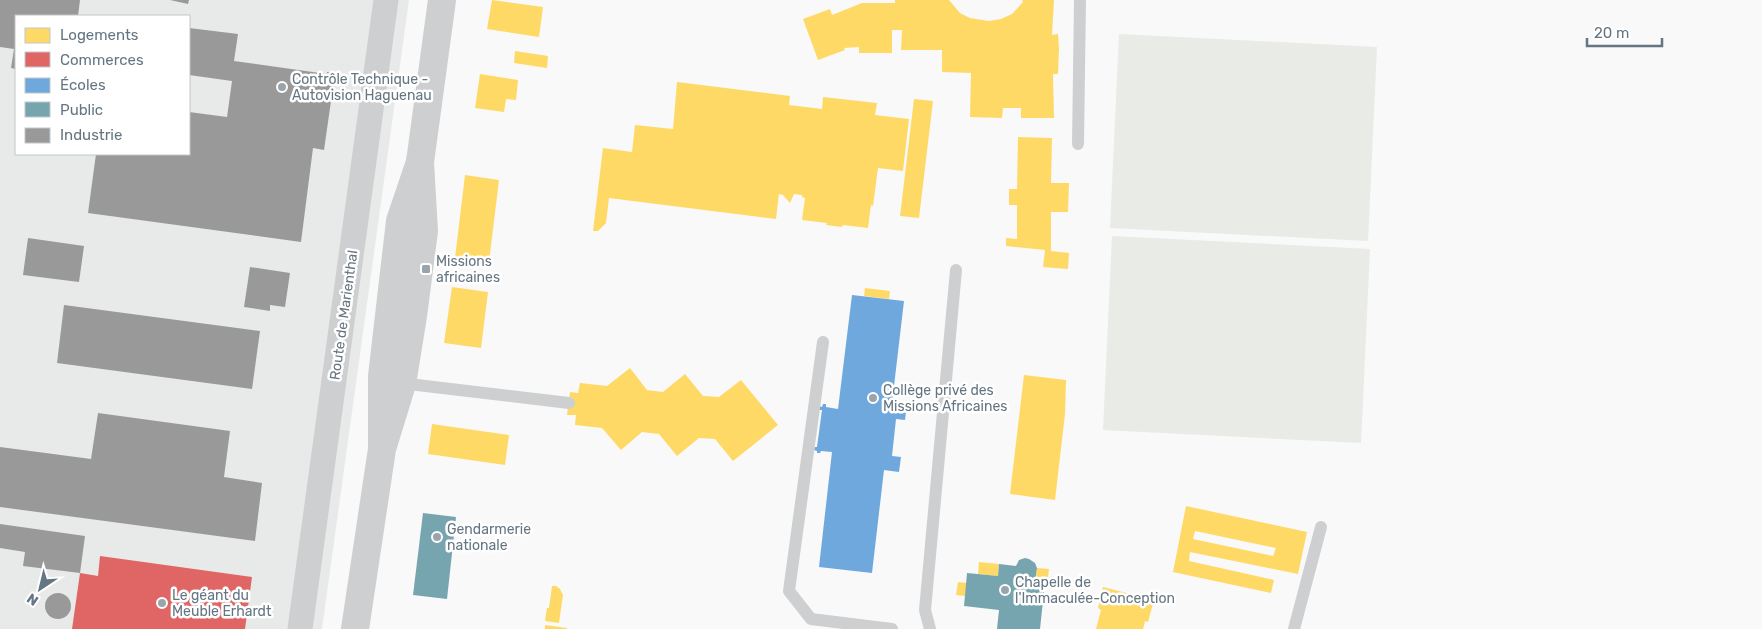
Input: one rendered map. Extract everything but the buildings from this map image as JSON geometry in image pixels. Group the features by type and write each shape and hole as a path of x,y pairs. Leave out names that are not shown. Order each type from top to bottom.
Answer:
{"street":[{"name":"Route de Marienthal","path":"300,629 386,0"},
{"path":"355,629 392,383 413,316 424,232 420,162 442,0"}],"lane":[{"path":"1078,144 1080,0"},
{"path":"930,629 925,610 956,270"},
{"path":"823,342 789,591 811,619 892,629"},
{"path":"392,383 569,404"},
{"path":"1294,629 1322,527"}],"shaded area":[{"path":"0,0 409,0 322,629 0,629"},
{"path":"1119,34 1377,47 1368,241 1110,228"},
{"path":"1112,236 1370,249 1361,443 1103,430"}],"place":[{"name":"Contrôle Technique - Autovision Haguenau","path":"282,87"},
{"name":"Missions africaines","path":"426,269"},
{"name":"Collège privé des Missions Africaines","path":"873,398"},
{"name":"Gendarmerie nationale","path":"437,537"},
{"name":"Chapelle de l'Immaculée-Conception","path":"1005,590"},
{"name":"Le géant du Meuble Erhardt","path":"162,603"}]}
